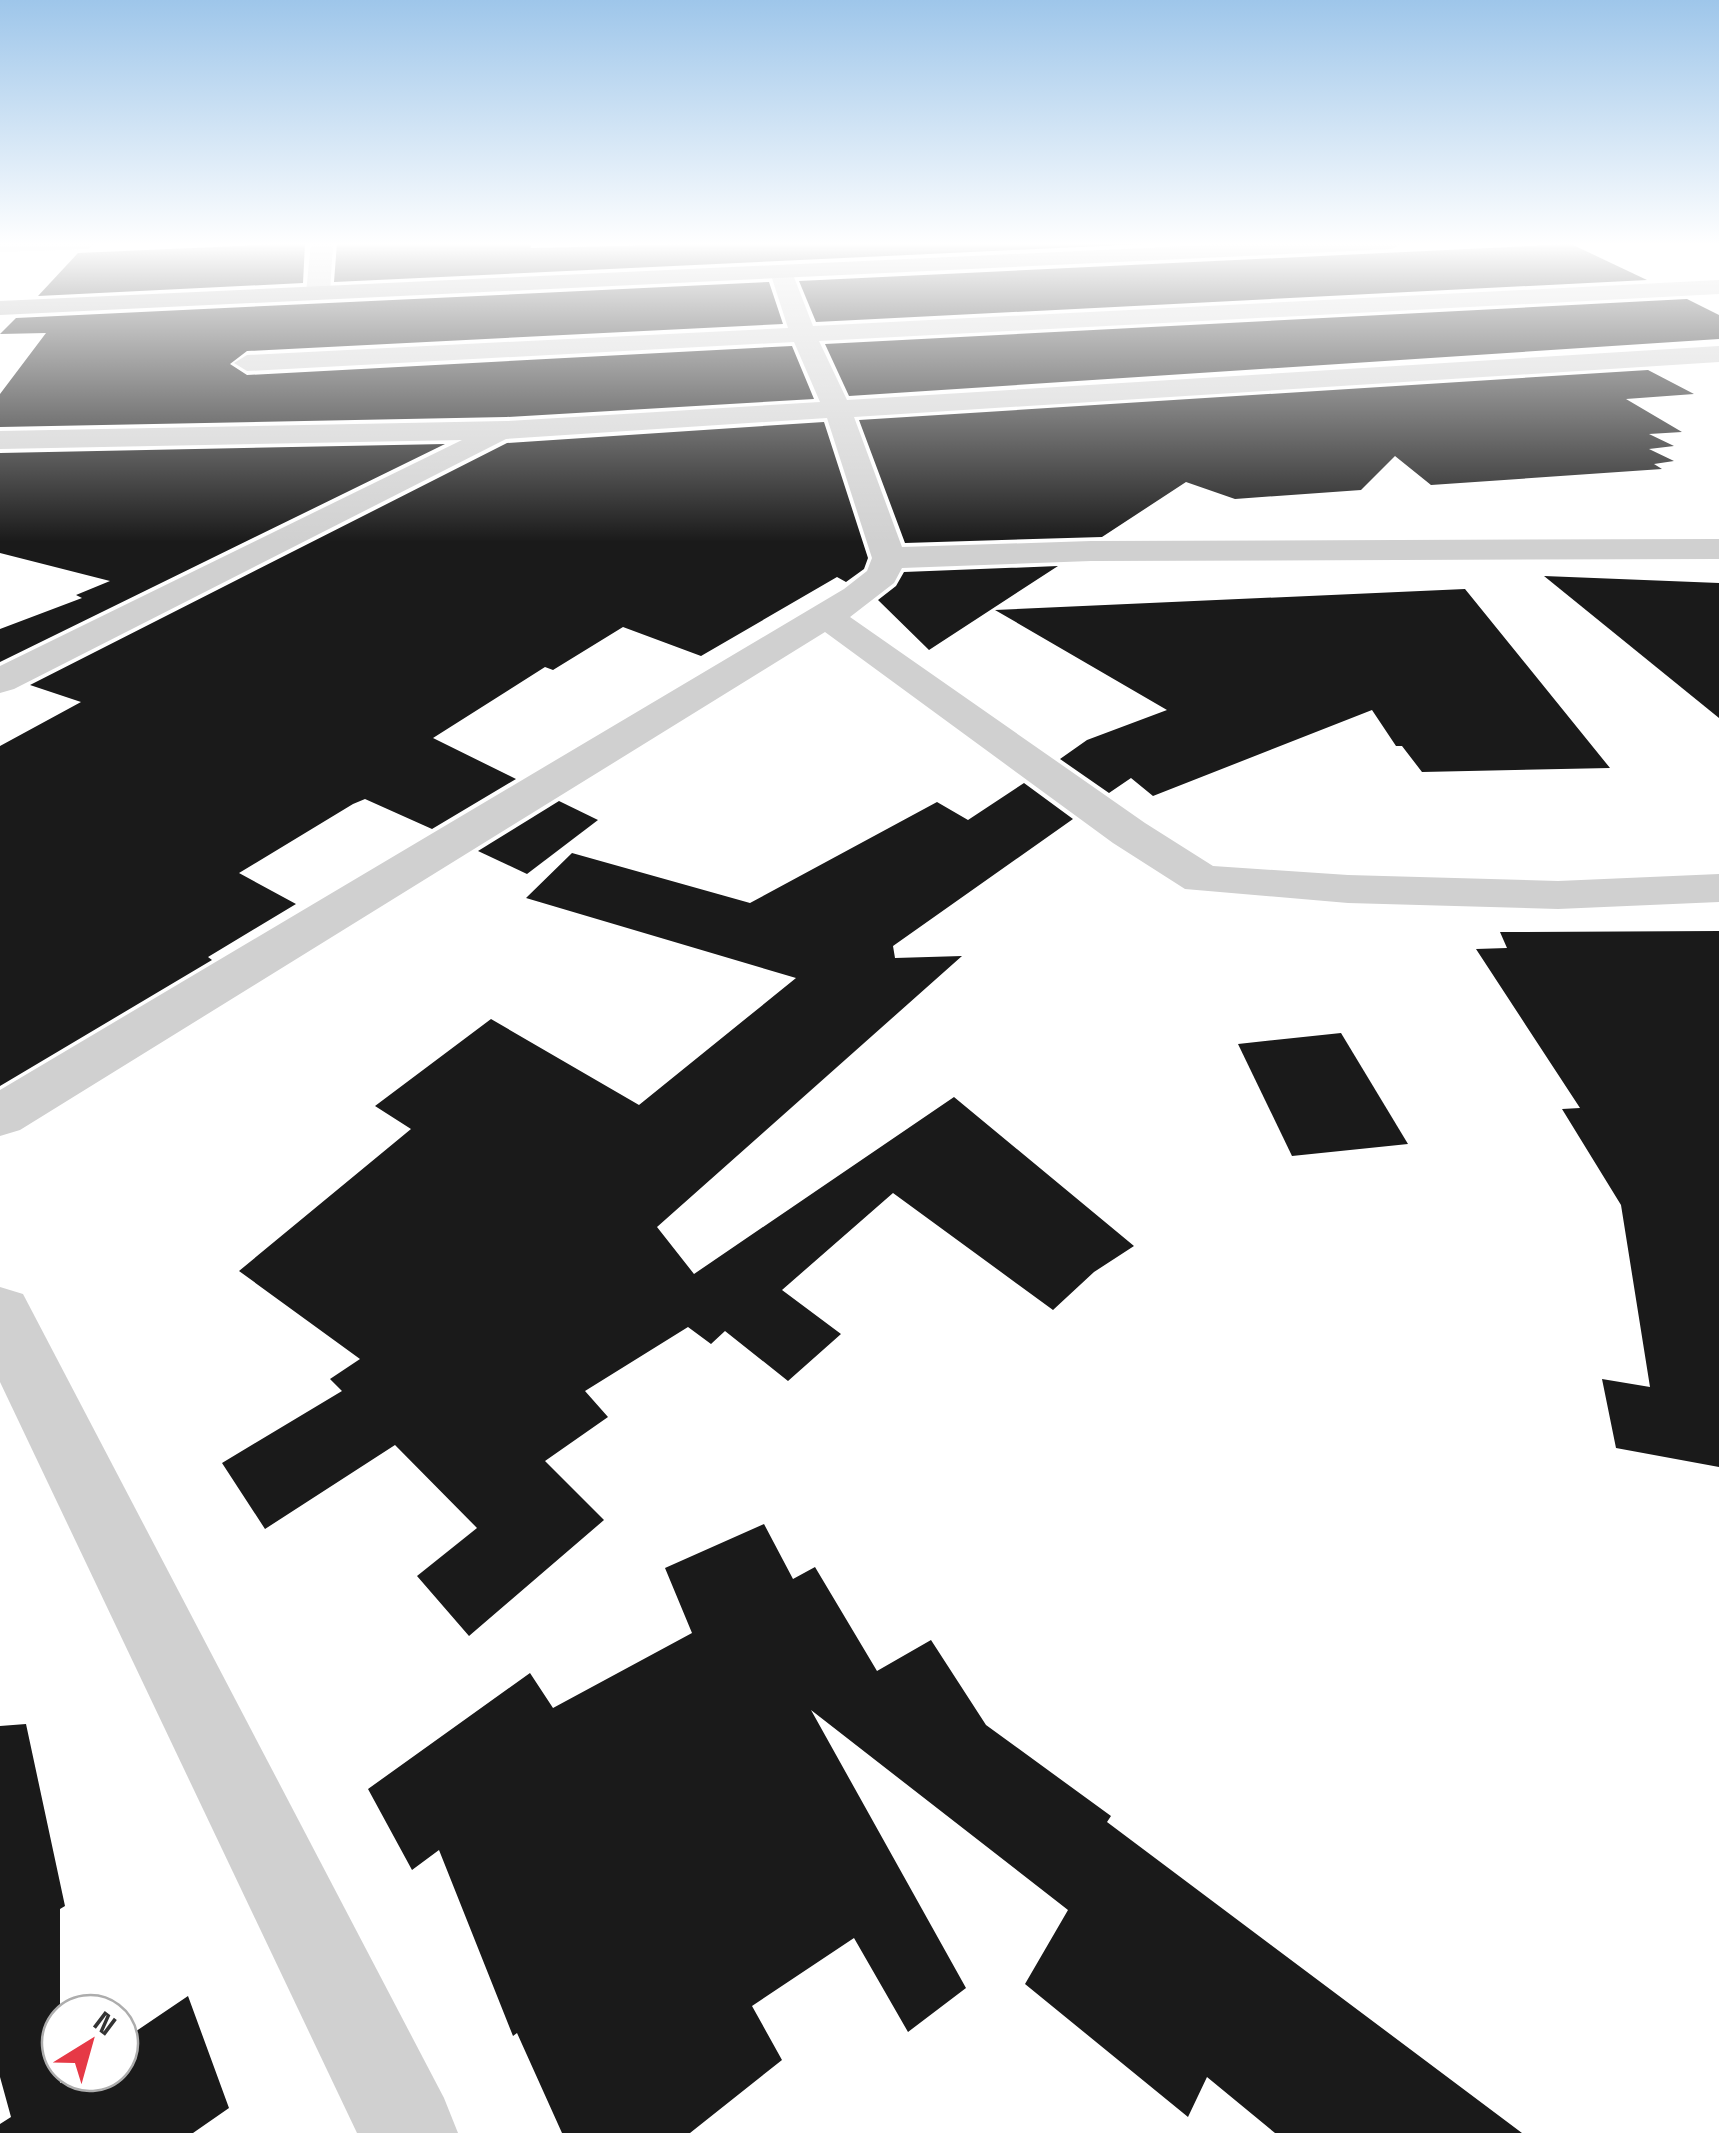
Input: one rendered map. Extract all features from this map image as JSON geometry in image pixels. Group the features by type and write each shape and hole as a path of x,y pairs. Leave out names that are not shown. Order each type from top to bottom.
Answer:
{"street":[{"path":"247,363 639,343"},
{"path":"0,1116 857,597 882,576 890,558 838,410 807,343"},
{"path":"0,440 506,430 1719,354"},
{"path":"0,681 506,430"},
{"path":"890,558 1091,550 1719,549"},
{"path":"824,615 1128,832 1202,879 1348,889 1558,895 1719,888"},
{"path":"0,1313 410,2133"}],"building":[{"path":"39,343 415,343 247,351 230,364 247,375 792,346 814,399 506,417 0,427 0,394"},
{"path":"853,343 1665,343 849,396 825,344"},
{"path":"1648,370 1694,394 1626,399 1682,432 1649,434 1674,446 1649,449 1674,461 1654,464 1662,469 1431,485 1395,456 1361,490 1235,499 1186,482 1102,537 905,543 859,420"},
{"path":"824,422 868,558 864,569 846,582 837,577 701,656 623,627 553,670 545,667 433,738 516,779 432,829 365,799 353,804 239,873 296,904 208,957 212,960 0,1086 0,746 81,702 30,685 507,443"},
{"path":"445,444 0,662 0,629 82,598 76,595 110,581 0,553 0,453"},
{"path":"1058,566 929,650 878,600 896,586 904,572"},
{"path":"1544,576 1719,583 1719,718"},
{"path":"1465,589 1610,768 1422,772 1402,746 1396,746 1372,710 1153,796 1131,778 1109,793 1060,759 1087,740 1167,710 995,610"},
{"path":"1024,783 1073,819 893,946 895,958 962,956 657,1227 694,1274 954,1097 1134,1246 1094,1272 1053,1310 893,1193 782,1290 841,1334 788,1381 725,1331 711,1344 688,1327 585,1391 608,1417 545,1461 604,1520 469,1636 417,1576 477,1528 395,1445 265,1529 222,1463 342,1391 330,1379 360,1359 239,1271 411,1129 375,1106 491,1019 639,1105 796,978 526,898 572,853 750,903 937,802 968,820"},
{"path":"559,801 598,820 527,874 478,851"},
{"path":"1719,931 1719,1467 1616,1448 1602,1379 1650,1387 1621,1205 1562,1109 1580,1108 1476,949 1507,948 1500,932"},
{"path":"1341,1033 1408,1144 1292,1156 1238,1044"},
{"path":"764,1524 793,1579 815,1567 877,1671 931,1640 986,1725 1111,1816 1107,1822 1522,2133 1275,2133 1207,2077 1188,2117 1025,1984 1068,1910 811,1710 966,1988 908,2032 854,1938 752,2006 782,2060 690,2133 562,2133 517,2033 513,2036 439,1850 412,1870 368,1789 530,1673 553,1708 692,1633 665,1568"},
{"path":"26,1724 65,1906 60,1909 60,1993 40,1993 40,2093 140,2093 140,2028 188,1996 229,2108 193,2133 0,2133 0,2124 11,2117 0,2077 0,1726"}]}
